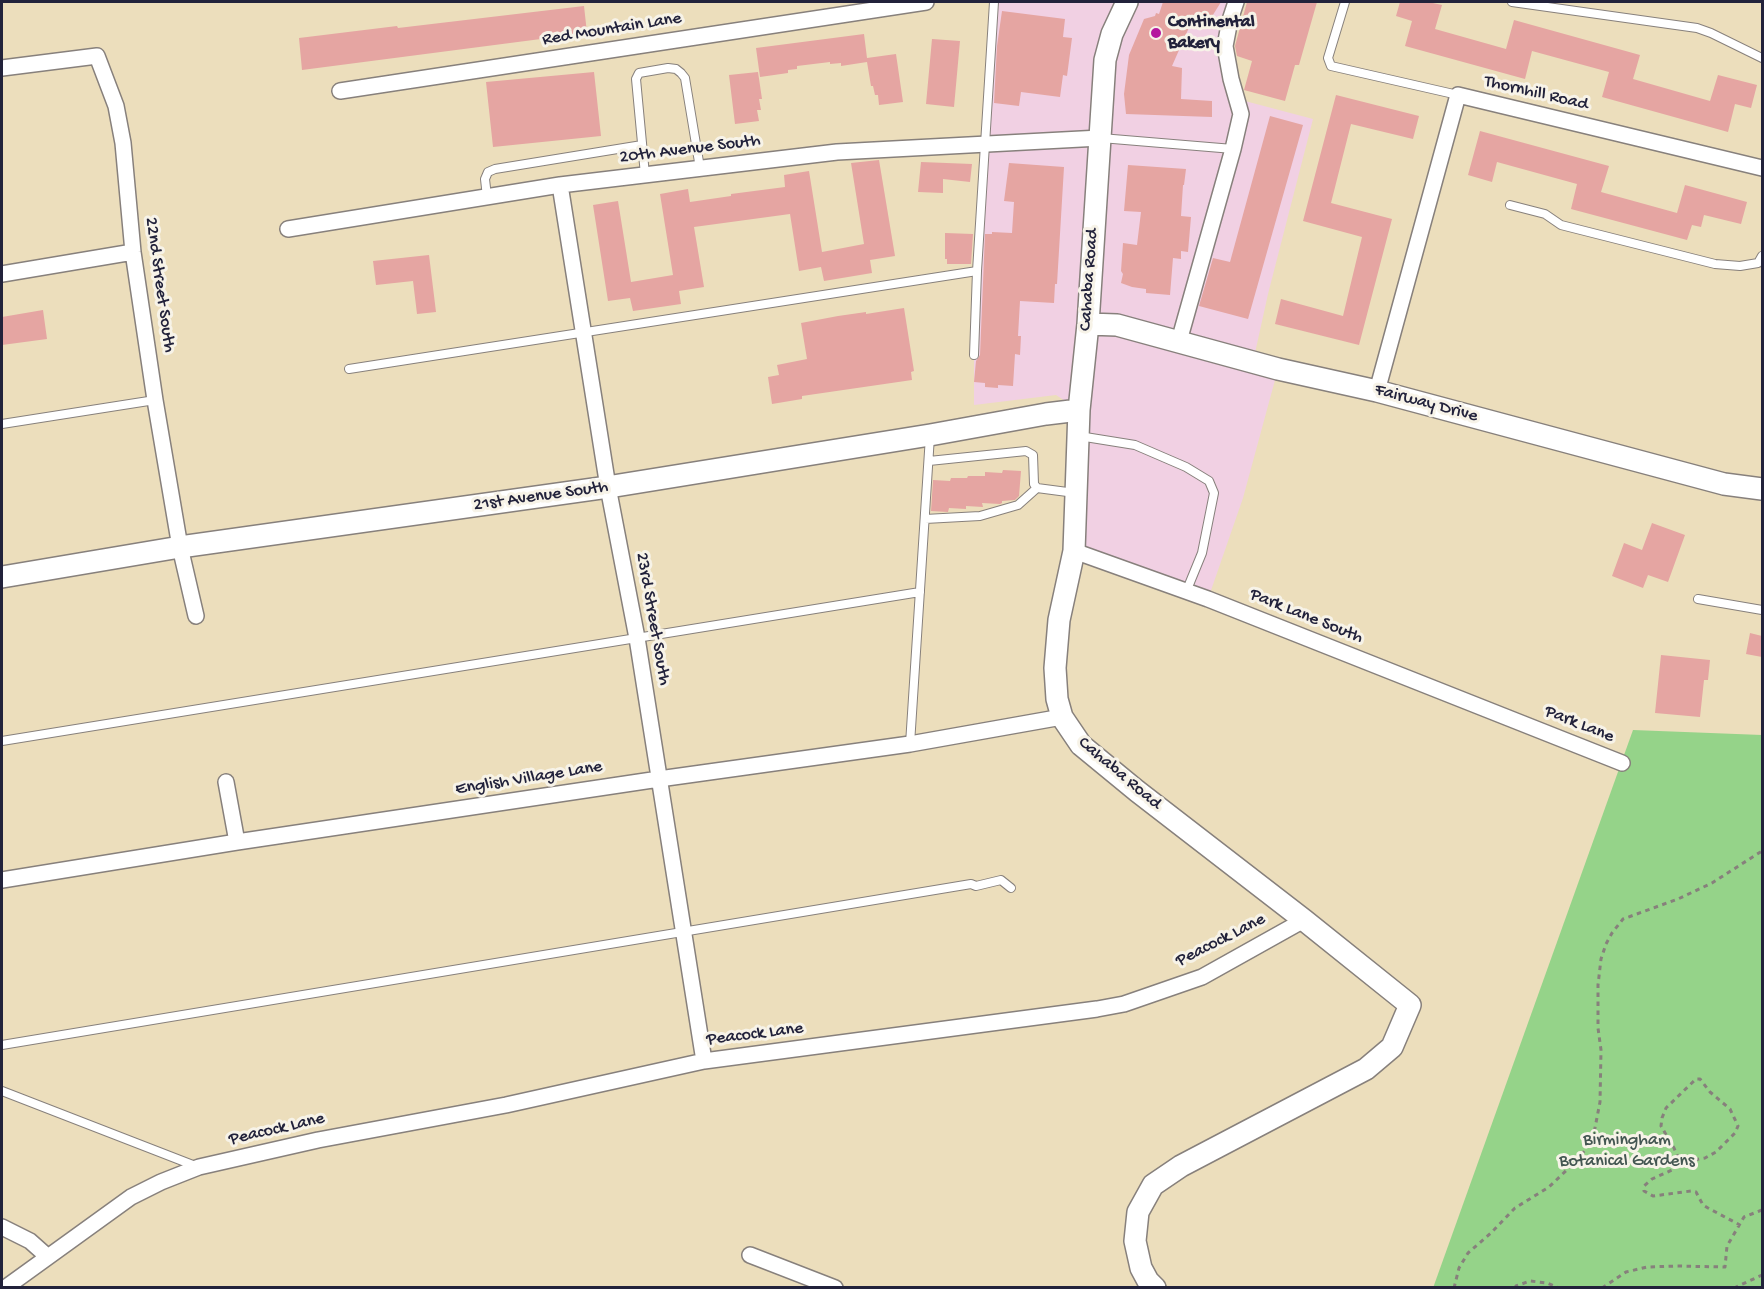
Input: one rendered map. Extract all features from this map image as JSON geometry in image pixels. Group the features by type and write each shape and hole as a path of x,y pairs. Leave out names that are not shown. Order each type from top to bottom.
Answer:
{"street":[{"name":"Red Mountain Lane","path":"340,91 926,2"},
{"name":"Cahaba Road","path":"1127,2 1112,34 1105,60 1088,324 1077,436 1074,551 1059,620 1055,668 1057,699 1062,717 1081,745 1410,1005 1392,1047 1366,1069 1180,1167 1153,1185 1138,1212 1135,1241 1142,1268 1148,1281 1155,1287"},
{"path":"1179,341 1241,114 1225,46 1236,2"},
{"name":"22nd Street South","path":"2,68 97,56 116,106 123,143 133,252 155,400 180,548 196,616"},
{"name":"Thornhill Road","path":"1377,391 1458,95 1762,168"},
{"name":"20th Avenue South","path":"288,229 560,185 837,152 1100,138"},
{"name":"23rd Street South","path":"560,185 608,487 637,638 704,1061"},
{"path":"2,274 133,252"},
{"name":"Fairway Drive","path":"1088,324 1117,325 1278,369 1377,391 1724,484 1762,489"},
{"name":"21st Avenue South","path":"2,577 180,548 608,487 1079,410"},
{"name":"Park Lane South","path":"1074,551 1186,592 1522,723"},
{"name":"English Village Lane","path":"2,880 237,842 910,744 1062,717"},
{"name":"Park Lane","path":"1522,723 1622,763"},
{"path":"226,782 237,842"},
{"name":"Peacock Lane","path":"4,1287 131,1197 199,1167 318,1140 506,1105 704,1061 1124,1004 1202,977 1304,920"},
{"path":"2,1227 30,1241 48,1257"},
{"path":"750,1255 835,1287"}],"lane":[{"path":"974,355 984,144 994,2"},
{"path":"1345,2 1328,58 1331,66 1458,95"},
{"path":"1512,2 1697,28 1762,58"},
{"path":"645,175 637,76 642,72 668,68 675,69 685,78 700,168"},
{"path":"1100,138 1233,149"},
{"path":"487,197 485,180 488,172 495,169 642,145"},
{"path":"1510,205 1545,214 1561,225 1715,264 1740,266 1758,263 1762,256"},
{"path":"350,369 977,271"},
{"path":"2,424 155,400"},
{"path":"910,744 930,435"},
{"path":"1077,436 1135,445 1186,467 1209,481 1214,493 1202,553 1186,592"},
{"path":"929,461 1026,451 1033,455 1034,484 1037,488"},
{"path":"925,519 980,516 1018,505 1037,488 1076,493"},
{"path":"2,741 920,592"},
{"path":"1698,599 1762,610"},
{"path":"2,1046 971,884 976,886 1000,880 1011,888"},
{"path":"2,1091 199,1167"}],"path":[{"path":"1454,1287 1459,1268 1468,1253 1515,1208 1549,1187 1574,1164 1586,1149 1594,1133 1600,1102 1601,1050 1598,1028 1598,985 1601,958 1612,933 1623,919 1678,899 1712,883 1762,851"},
{"path":"1677,1163 1705,1158 1716,1152 1735,1133 1738,1126 1731,1109 1710,1092 1700,1079 1696,1078 1666,1108 1662,1118 1662,1126 1678,1156 1677,1163 1672,1170 1644,1186 1644,1191 1653,1196 1695,1192 1708,1208 1740,1225"},
{"path":"1602,1287 1626,1272 1647,1267 1725,1267 1727,1246 1744,1217 1762,1210"},
{"path":"1734,1287 1762,1275"},
{"path":"1515,1287 1530,1281 1559,1287"},
{"path":"1569,1287 1577,1287"}],"shaded area":[{"path":"994,2 1243,2 1230,51 1245,101 1313,119 1253,362 1278,369 1243,498 1208,599 1074,551 1079,410 1056,395 974,405 974,355"}],"green space":[{"name":"Birmingham Botanical Gardens","path":"1633,730 1762,735 1762,1287 1433,1288"}],"building":[{"path":"1163,2 1221,2 1206,26 1191,23 1172,66 1182,68 1181,99 1212,101 1212,117 1126,114 1124,94 1129,55 1144,19 1155,16 1156,13 1159,14"},
{"path":"1247,2 1317,2 1299,65 1295,65 1285,101 1244,90 1252,61 1237,56 1235,46"},
{"path":"1400,2 1428,2 1442,5 1435,29 1506,49 1514,20 1640,55 1633,79 1710,101 1718,75 1757,85 1751,108 1735,104 1728,132 1602,97 1609,72 1532,51 1525,79 1405,46 1412,21 1396,16"},
{"path":"584,6 587,33 302,70 299,38"},
{"path":"1002,11 1065,19 1063,37 1072,38 1067,76 1063,75 1060,97 1021,92 1019,106 994,103 997,46"},
{"path":"864,34 867,58 896,54 903,102 879,105 878,95 875,95 873,86 871,86 867,62 841,66 841,63 830,64 830,62 797,66 797,69 788,70 788,73 760,77 756,48"},
{"path":"932,39 960,41 954,107 926,104"},
{"path":"594,72 601,136 493,147 486,82"},
{"path":"758,72 762,99 759,99 761,110 757,110 759,121 735,124 729,75"},
{"path":"1336,95 1419,116 1413,139 1351,124 1331,203 1392,219 1359,345 1275,324 1281,299 1343,316 1362,237 1303,221"},
{"path":"1270,116 1303,125 1248,319 1199,306 1213,258 1230,262"},
{"path":"1480,131 1609,166 1601,192 1677,213 1685,185 1747,202 1741,224 1704,215 1701,227 1692,225 1687,240 1571,209 1577,184 1497,162 1492,182 1468,175"},
{"path":"879,160 895,256 870,260 872,273 824,281 821,267 799,271 790,214 694,227 704,287 679,291 681,304 633,311 630,298 608,301 593,205 618,201 631,282 673,275 660,194 688,189 690,202 731,196 731,194 785,187 784,175 809,171 822,252 864,244 851,163"},
{"path":"921,162 972,164 970,182 943,179 943,193 918,192"},
{"path":"1009,163 1064,167 1057,284 1055,284 1054,303 1020,301 1018,336 1021,336 1020,355 1015,354 1013,386 985,387 985,383 974,382 976,361 980,355 985,234 1012,233 1014,202 1004,201"},
{"path":"1128,165 1186,169 1181,216 1191,217 1188,252 1181,251 1181,259 1173,258 1170,295 1146,293 1146,289 1121,283 1123,243 1137,245 1141,212 1124,211"},
{"path":"945,233 973,234 971,264 947,264"},
{"path":"429,255 436,312 417,314 413,281 376,285 373,261"},
{"path":"904,308 914,371 911,372 912,380 802,396 802,399 772,404 768,377 779,375 777,365 807,359 801,323"},
{"path":"43,310 47,339 2,345 2,317"},
{"path":"1003,470 1021,471 1019,496 1015,500 1002,501 1000,504 982,503 983,507 949,508 948,512 931,511 933,480 950,481 951,478 985,476 985,472 1002,473"},
{"path":"1652,523 1685,535 1668,582 1648,575 1643,588 1612,576 1624,543 1642,550"},
{"path":"1750,633 1762,636 1762,657 1746,654"},
{"path":"1661,655 1710,660 1708,680 1704,680 1700,717 1655,713"}],"place":[{"name":"Continental Bakery","path":"1156,33"}]}
